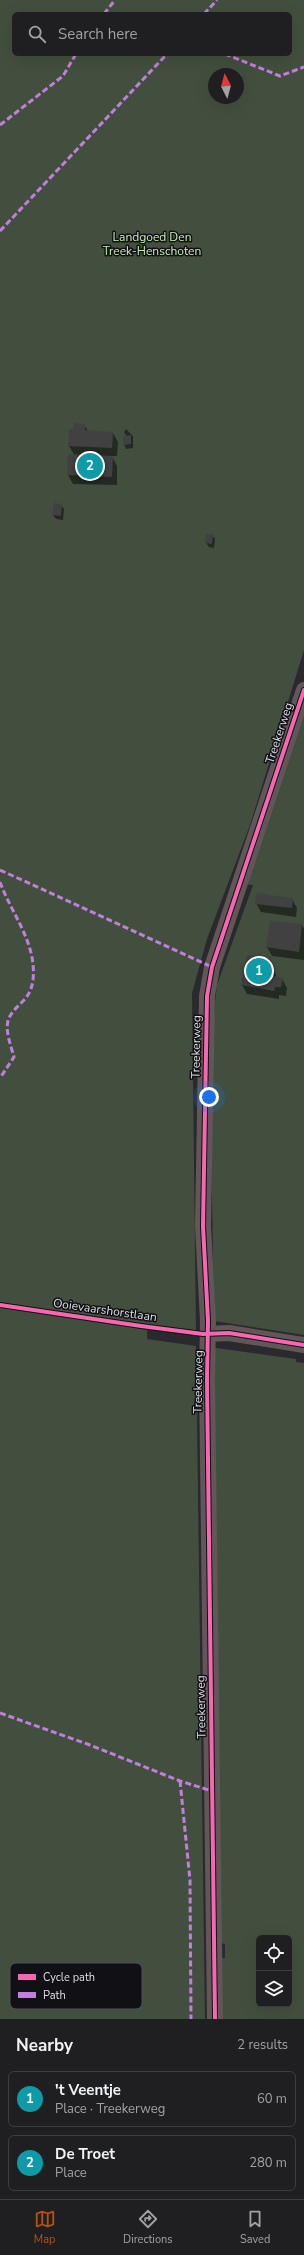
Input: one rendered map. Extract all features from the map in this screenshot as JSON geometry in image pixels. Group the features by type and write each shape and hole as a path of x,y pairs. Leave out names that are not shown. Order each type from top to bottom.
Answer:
{"street":[{"name":"Treekerweg","path":"215,2019 207,1380 208,1334 203,1226 206,996 212,967 304,690"},
{"path":"208,1334 229,1333 304,1345"}],"green space":[{"name":"Landgoed Den Treek-Henschoten","path":"0,0 304,0 304,650 250,825 207,939 192,993 196,1332 147,1325 147,1339 196,1346 205,2019 0,2019"},
{"path":"304,691 304,1335 214,1321 210,1067 217,985 253,885 243,884"},
{"path":"209,1347 296,1359 296,1362 304,1363 304,2019 221,2019 220,1958 225,1958 225,1944 220,1943"}],"building":[{"path":"74,423 85,424 85,430 113,432 112,448 68,446 69,429 74,429"},
{"path":"131,435 131,444 123,445 123,436"},
{"path":"68,454 113,456 112,477 67,475"},
{"path":"54,503 62,504 61,516 52,515"},
{"path":"206,534 213,534 212,544 205,543"},
{"path":"256,893 293,898 292,908 255,904"},
{"path":"270,921 302,924 299,952 266,947"},
{"path":"247,955 270,959 269,967 273,968 272,975 283,978 281,987 275,987 274,991 241,985"}],"marked path":[{"path":"106,12 115,0"},
{"path":"206,12 217,0"},
{"path":"0,125 63,76 75,56"},
{"path":"0,231 165,56"},
{"path":"230,56 280,76 304,67"},
{"path":"0,870 212,967"},
{"path":"0,882 27,941 33,967 33,980 29,993 9,1018 7,1027 8,1038 14,1057 0,1078"},
{"path":"0,1713 90,1745 180,1781 212,1791"},
{"path":"180,1781 190,1880 191,2019"}],"cycle path":[{"path":"215,2019 207,1380 208,1321 203,1226 207,996 212,967 304,690"},
{"name":"Ooievaarshorstlaan","path":"0,1305 141,1326 203,1334 229,1333 304,1345"}],"place":[{"name":"De Troet","path":"90,466"},
{"name":"'t Veentje","path":"259,971"}]}
